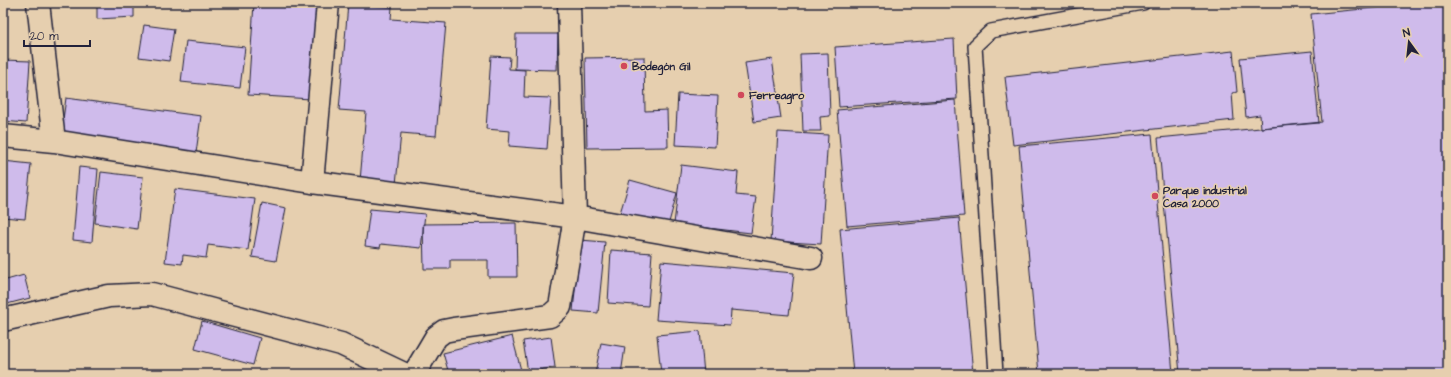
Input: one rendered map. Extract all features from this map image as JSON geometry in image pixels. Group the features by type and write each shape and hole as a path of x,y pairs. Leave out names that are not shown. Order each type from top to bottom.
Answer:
{"street":[{"path":"38,3 54,141"},
{"path":"312,182 328,3"},
{"path":"414,374 436,337 444,331 550,316 560,307 575,217 569,3"},
{"path":"3,136 54,141 312,182 575,217 811,258"},
{"path":"3,320 109,296 152,294 341,344 404,374"}],"lane":[{"path":"996,374 974,46 991,31 1143,3"}],"building":[{"path":"97,3 134,3 134,17 97,19"},
{"path":"254,3 317,3 311,99 248,95"},
{"path":"1426,3 1448,3 1448,374 1180,374 1158,138 1322,122 1311,14"},
{"path":"348,4 392,7 391,19 446,23 436,136 401,133 396,184 360,181 366,112 339,110"},
{"path":"144,25 174,29 169,61 139,57"},
{"path":"516,34 558,34 557,70 515,69"},
{"path":"954,39 957,99 839,107 835,47"},
{"path":"186,41 245,47 240,88 181,82"},
{"path":"1233,51 1237,92 1232,93 1234,120 1013,145 1005,77"},
{"path":"1312,51 1319,123 1261,128 1260,115 1246,117 1240,58"},
{"path":"828,53 830,116 820,117 821,131 803,131 800,54"},
{"path":"491,56 510,57 509,69 525,70 524,97 551,98 547,149 509,146 510,131 486,129"},
{"path":"644,57 645,111 667,110 668,147 587,148 585,58"},
{"path":"772,59 781,118 754,122 745,63"},
{"path":"3,60 30,61 26,123 3,121"},
{"path":"678,94 718,96 715,147 675,145"},
{"path":"66,98 201,116 196,153 61,134"},
{"path":"955,100 964,216 847,226 837,110"},
{"path":"778,132 828,135 821,244 771,241"},
{"path":"1152,134 1173,374 1039,374 1019,146"},
{"path":"3,161 31,164 25,219 3,217"},
{"path":"681,165 738,172 736,195 756,197 751,233 674,224"},
{"path":"79,167 98,169 92,242 73,240"},
{"path":"101,172 143,177 137,229 95,223"},
{"path":"630,180 677,193 668,226 620,213"},
{"path":"175,189 255,199 248,250 208,245 206,258 183,255 182,264 165,262"},
{"path":"262,203 286,208 276,261 252,257"},
{"path":"370,209 425,214 421,248 381,244 380,248 365,246"},
{"path":"959,218 973,374 853,374 840,229"},
{"path":"516,223 517,277 488,277 488,260 450,260 450,269 424,269 423,224"},
{"path":"580,240 605,242 598,313 573,311"},
{"path":"611,250 652,253 648,306 608,303"},
{"path":"661,261 794,273 789,315 731,310 730,325 656,320"},
{"path":"24,275 30,298 3,305 3,281"},
{"path":"202,321 260,338 253,365 195,349"},
{"path":"700,331 704,374 661,374 657,335"},
{"path":"512,336 522,374 449,374 443,353"},
{"path":"551,337 555,367 528,372 523,341"},
{"path":"601,343 625,347 621,374 595,374"}],"place":[{"name":"Bodegón Gil","path":"624,66"},
{"name":"Ferreagro","path":"741,95"},
{"name":"Parque industrial Casa 2000","path":"1155,196"}]}
